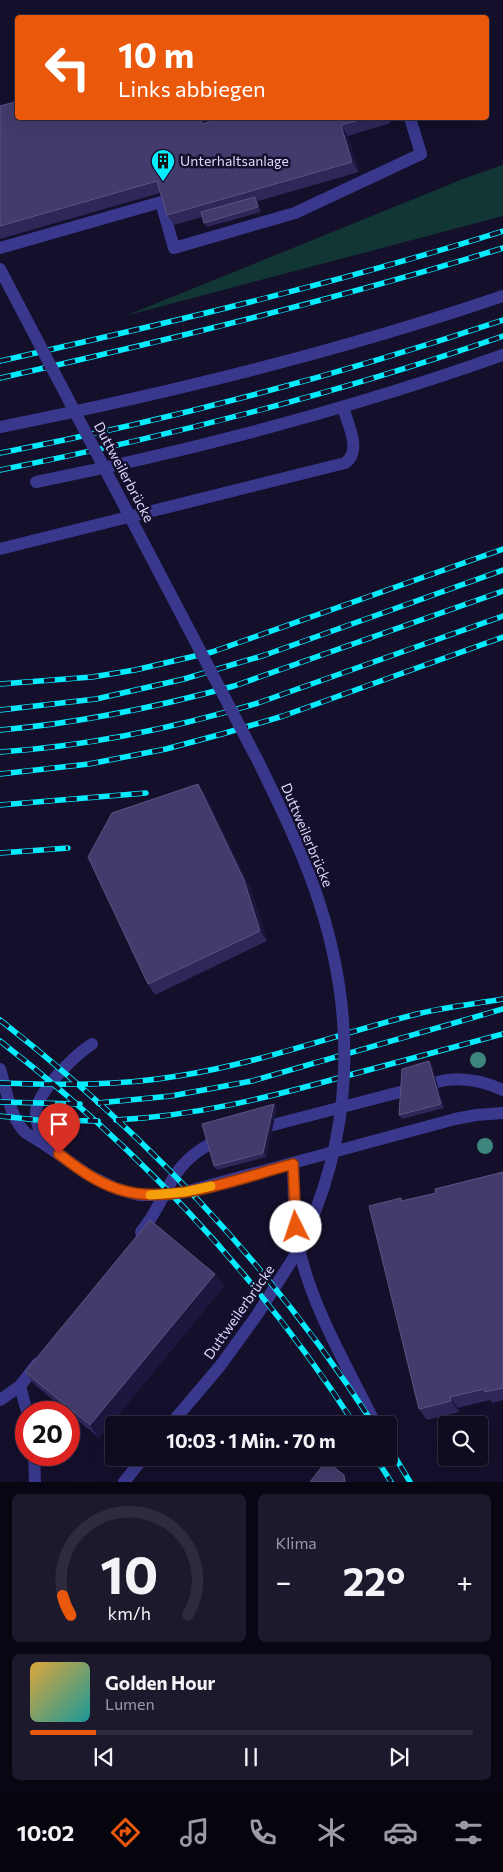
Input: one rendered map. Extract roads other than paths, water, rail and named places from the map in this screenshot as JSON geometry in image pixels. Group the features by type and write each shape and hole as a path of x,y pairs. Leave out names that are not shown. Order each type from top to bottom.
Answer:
{"street":[{"path":"0,248 161,202 174,248 295,213 420,154 411,120"},
{"name":"Duttweilerbrücke","path":"0,269 259,763 291,828 317,896 329,937 340,991 345,1043 344,1098 336,1144 316,1211 296,1254 257,1315 220,1366 178,1416"},
{"path":"0,427 148,396 235,375 384,334 503,296"},
{"path":"36,482 162,454 343,407 503,355"},
{"path":"0,549 345,463 352,457 354,449 343,407"},
{"path":"47,1146 36,1115 39,1101 58,1075 73,1059 92,1044"},
{"path":"0,1068 14,1118 19,1126 30,1136 87,1174 117,1189 139,1195 164,1195 203,1188 455,1119 481,1114 503,1113"},
{"path":"436,1082 449,1078 476,1080 503,1090"},
{"path":"273,1125 404,1091"},
{"path":"134,1242 154,1215 175,1172 191,1155 210,1144"},
{"path":"293,1164 294,1214 297,1240 314,1297 372,1416"},
{"path":"0,1400 20,1386 44,1356"},
{"path":"20,1386 24,1401"},
{"path":"35,1466 36,1482"},
{"path":"125,1482 136,1466"}],"railway":[{"path":"0,361 127,332 316,285 503,231"},
{"path":"0,378 253,318 441,267 503,248"},
{"path":"0,453 128,426 254,395 316,378 503,320"},
{"path":"0,470 127,443 254,412 379,376 503,336"},
{"path":"0,684 92,677 135,670 212,652 503,549"},
{"path":"0,710 96,699 184,679 265,655 503,570"},
{"path":"0,730 118,713 234,686 503,591"},
{"path":"0,752 66,745 130,735 226,712 258,703 503,616"},
{"path":"0,774 89,764 166,749 222,734 283,716 503,637"},
{"path":"0,805 146,793"},
{"path":"0,853 68,848"},
{"path":"0,1083 112,1083 178,1076 239,1064 417,1014 503,999"},
{"path":"98,1103 171,1096 252,1081 503,1009"},
{"path":"0,1020 106,1109 204,1207 250,1258 294,1312 335,1367 368,1416"},
{"path":"116,1120 174,1115 258,1099 503,1034"},
{"path":"0,1041 100,1125 194,1218 279,1318 349,1416"},
{"path":"0,1102 80,1104"},
{"path":"0,1116 37,1120 98,1121"},
{"path":"397,1460 410,1482"},
{"path":"381,1466 391,1482"}],"place":[{"name":"Unterhaltsanlage","path":"163,182"}]}
